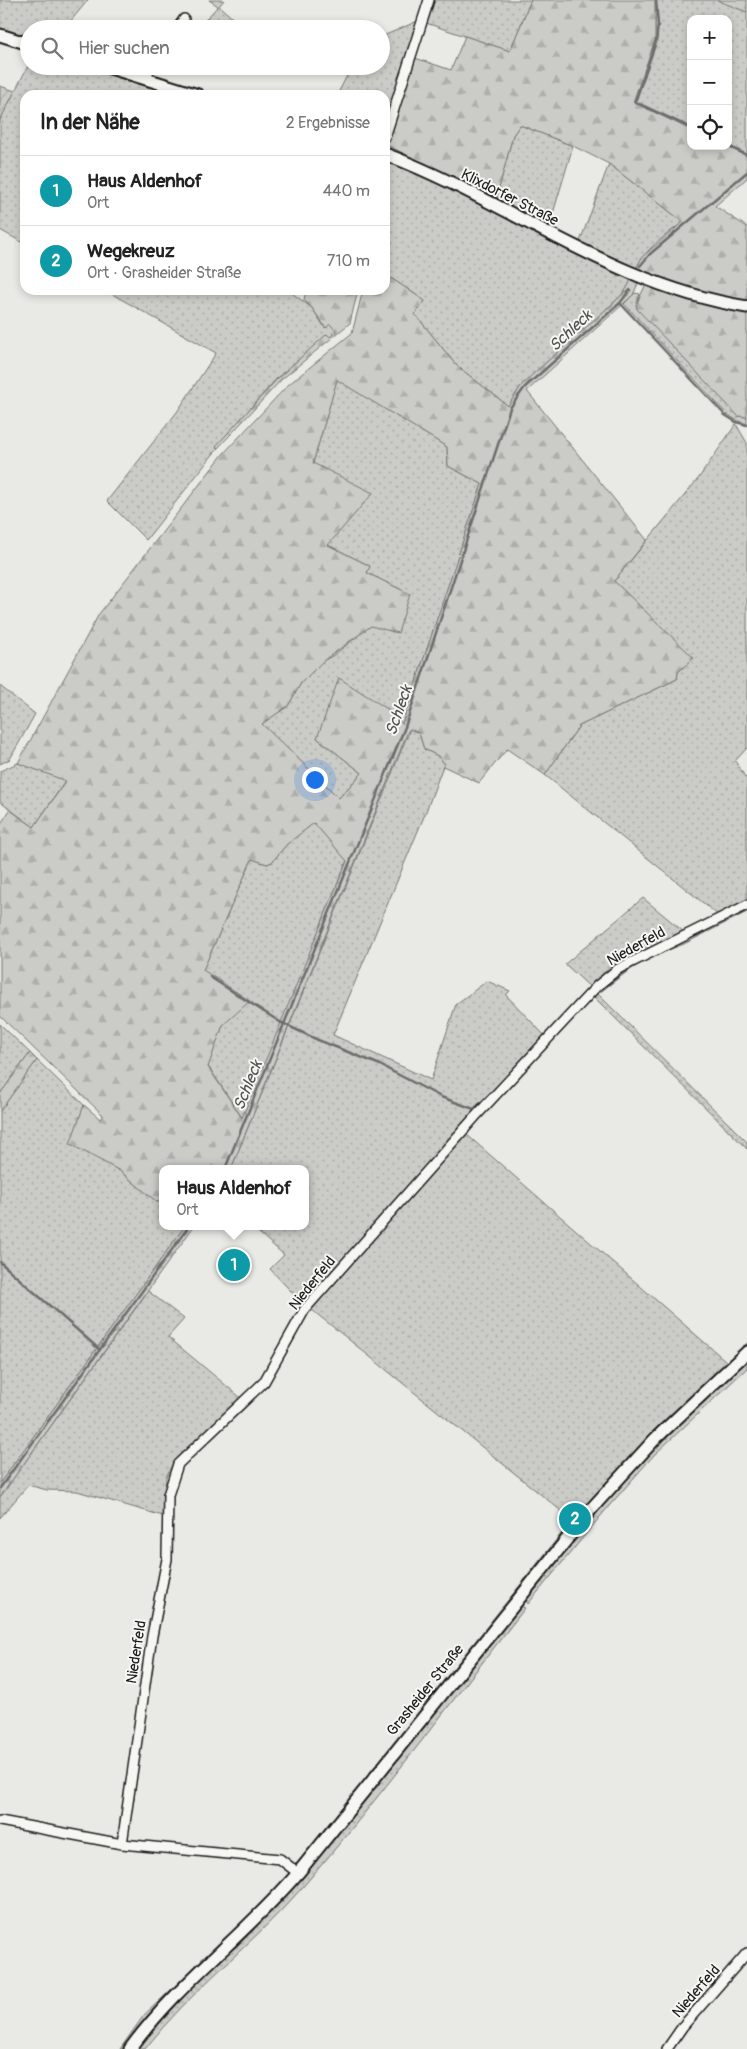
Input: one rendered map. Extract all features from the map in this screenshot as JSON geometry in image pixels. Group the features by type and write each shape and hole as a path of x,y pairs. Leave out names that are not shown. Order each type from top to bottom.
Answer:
{"street":[{"path":"390,121 429,0"},
{"path":"0,35 20,41"},
{"path":"134,75 182,90"},
{"name":"Klixdorfer Straße","path":"390,156 438,176 621,270 660,286 747,307"},
{"name":"Niederfeld","path":"122,1844 152,1636 166,1559 168,1495 178,1464 264,1382 306,1309 475,1117 597,986 618,969 747,905"},
{"name":"Grasheider Straße","path":"130,2049 170,2000 261,1914 298,1874 592,1508 654,1439 747,1352"},
{"path":"0,1821 122,1844 280,1859 298,1874"},
{"name":"Niederfeld","path":"667,2049 683,2026 747,1953"}],"green space":[{"path":"0,0 88,0 71,20 20,20 20,37 0,31"},
{"path":"209,0 224,0 219,6 235,20 205,20 218,6"},
{"path":"434,0 531,0 510,51 426,23"},
{"path":"531,0 655,0 655,40 633,102 687,128 687,150 732,149 747,156 747,178 715,206 747,227 747,303 642,274 633,295 527,391 647,540 614,581 694,658 678,672 677,679 579,726 545,775 507,749 479,783 443,766 445,764 438,756 424,749 419,733 410,729 408,731 233,1165 159,1165 159,1202 157,1202 120,1171 70,1144 84,1105 100,1119 103,1115 0,1016 0,825 10,810 34,827 66,781 18,763 99,614 224,453 288,385 352,333 362,295 390,295 390,277 425,301 415,314 456,365 508,406 521,386 533,374 619,298 627,288 642,257 683,222 609,164 573,146 520,125 513,135 496,200 390,147 390,136 415,58 451,70 465,36 510,51","holes":["337,380 447,447 448,466 482,484 402,724 389,710 339,678 317,738 362,773 339,798 262,724 288,706 301,683 323,661 371,626 398,633 410,594 367,573 370,566 328,545 373,493 313,463","314,823 347,861 242,1118 208,1067 223,1025 250,1001 203,970 252,859 267,864 272,862 287,844"]},
{"path":"655,0 718,0 747,12 747,156 732,149 732,15 687,15 687,128 633,103 655,40"},
{"path":"718,0 747,0 747,12 721,2"},
{"path":"420,20 390,112 390,90 340,90 347,75 390,75 390,33"},
{"path":"23,75 118,75 167,90 20,90 20,241 0,230 0,120"},
{"path":"0,86 15,91 0,120"},
{"path":"520,125 573,146 549,227 579,244 609,164 683,222 649,250 635,271 604,257 451,178 390,151 390,146 496,199 513,135"},
{"path":"390,159 632,278 626,291 533,374 521,386 508,406 456,365 415,314 425,301 390,277"},
{"path":"646,284 747,311 747,417 738,416 637,309 636,305"},
{"path":"635,293 640,294 636,305 738,416 747,417 747,424 727,414 624,304"},
{"path":"114,295 295,295 312,308 325,328 330,324 337,330 330,337 327,335 278,377 216,447 218,448 146,540 107,501 177,412 216,353"},
{"path":"305,295 357,295 350,323 282,379 218,448 216,446 279,377 327,334 330,337 336,331 330,324 326,328 304,300"},
{"path":"337,379 447,447 448,466 482,484 402,724 389,710 317,738 362,773 339,798 261,724 288,706 301,683 323,661 334,655 410,594 367,573 370,566 328,545 313,463"},
{"path":"736,424 747,443 747,748 735,761 747,780 747,900 718,915 545,775 579,726 677,679 678,672 693,658 614,581 698,479"},
{"path":"0,686 35,714 10,759 0,764"},
{"path":"410,729 419,733 424,749 438,756 445,764 333,1035 431,1080 456,1004 487,981 510,991 506,995 547,1038 304,1305 270,1269 284,1255 256,1230 309,1230 309,1165 233,1165"},
{"path":"18,763 66,780 34,827 0,802 0,771"},
{"path":"314,822 347,860 243,1119 208,1066 223,1025 203,970 252,859 267,864 272,862 287,844"},
{"path":"643,898 684,932 592,989 565,964"},
{"path":"747,908 747,912 684,944 655,955 623,974 598,994 747,1142 747,1149 594,997 597,994 595,992 620,972"},
{"path":"0,1024 30,1053 0,1094"},
{"path":"30,1053 37,1060 0,1111 0,1094"},
{"path":"37,1060 84,1105 71,1144 120,1171 159,1202 159,1230 182,1230 0,1483 0,1111"},
{"path":"466,1134 727,1362 747,1343 747,1349 575,1522 312,1310 321,1295"},
{"path":"182,1230 191,1230 0,1497 0,1483"},
{"path":"148,1291 184,1319 168,1337 241,1398 174,1461 166,1477 163,1516 77,1491 47,1490 28,1485 0,1518 0,1497"},
{"path":"747,1355 747,1368 654,1455 528,1604 525,1597 611,1490"},
{"path":"569,1524 571,1526 300,1865 295,1866"},
{"path":"516,1605 525,1608 387,1785 301,1889 262,1930 201,1987 145,2049 134,2049 157,2020 261,1919"},
{"path":"289,1875 287,1881 126,2049 120,2049 144,2015 243,1923"}],"waterway":[{"path":"656,0 658,25 656,42 635,102 687,126"},
{"path":"732,148 747,155"},
{"name":"Schleck","path":"640,266 650,254 747,172"},
{"name":"Schleck","path":"227,1165 405,727 510,408 525,387 620,303 630,290"},
{"path":"620,303 725,415 736,422 747,425"},
{"path":"672,947 747,910"},
{"path":"597,993 632,967"},
{"path":"210,977 280,1022 318,1040 378,1064 441,1097 474,1109 496,1088"},
{"name":"Schleck","path":"0,1488 186,1230"},
{"path":"0,1262 100,1350"}],"place":[{"name":"Haus Aldenhof","path":"234,1265"},
{"name":"Wegekreuz","path":"575,1519"}]}
